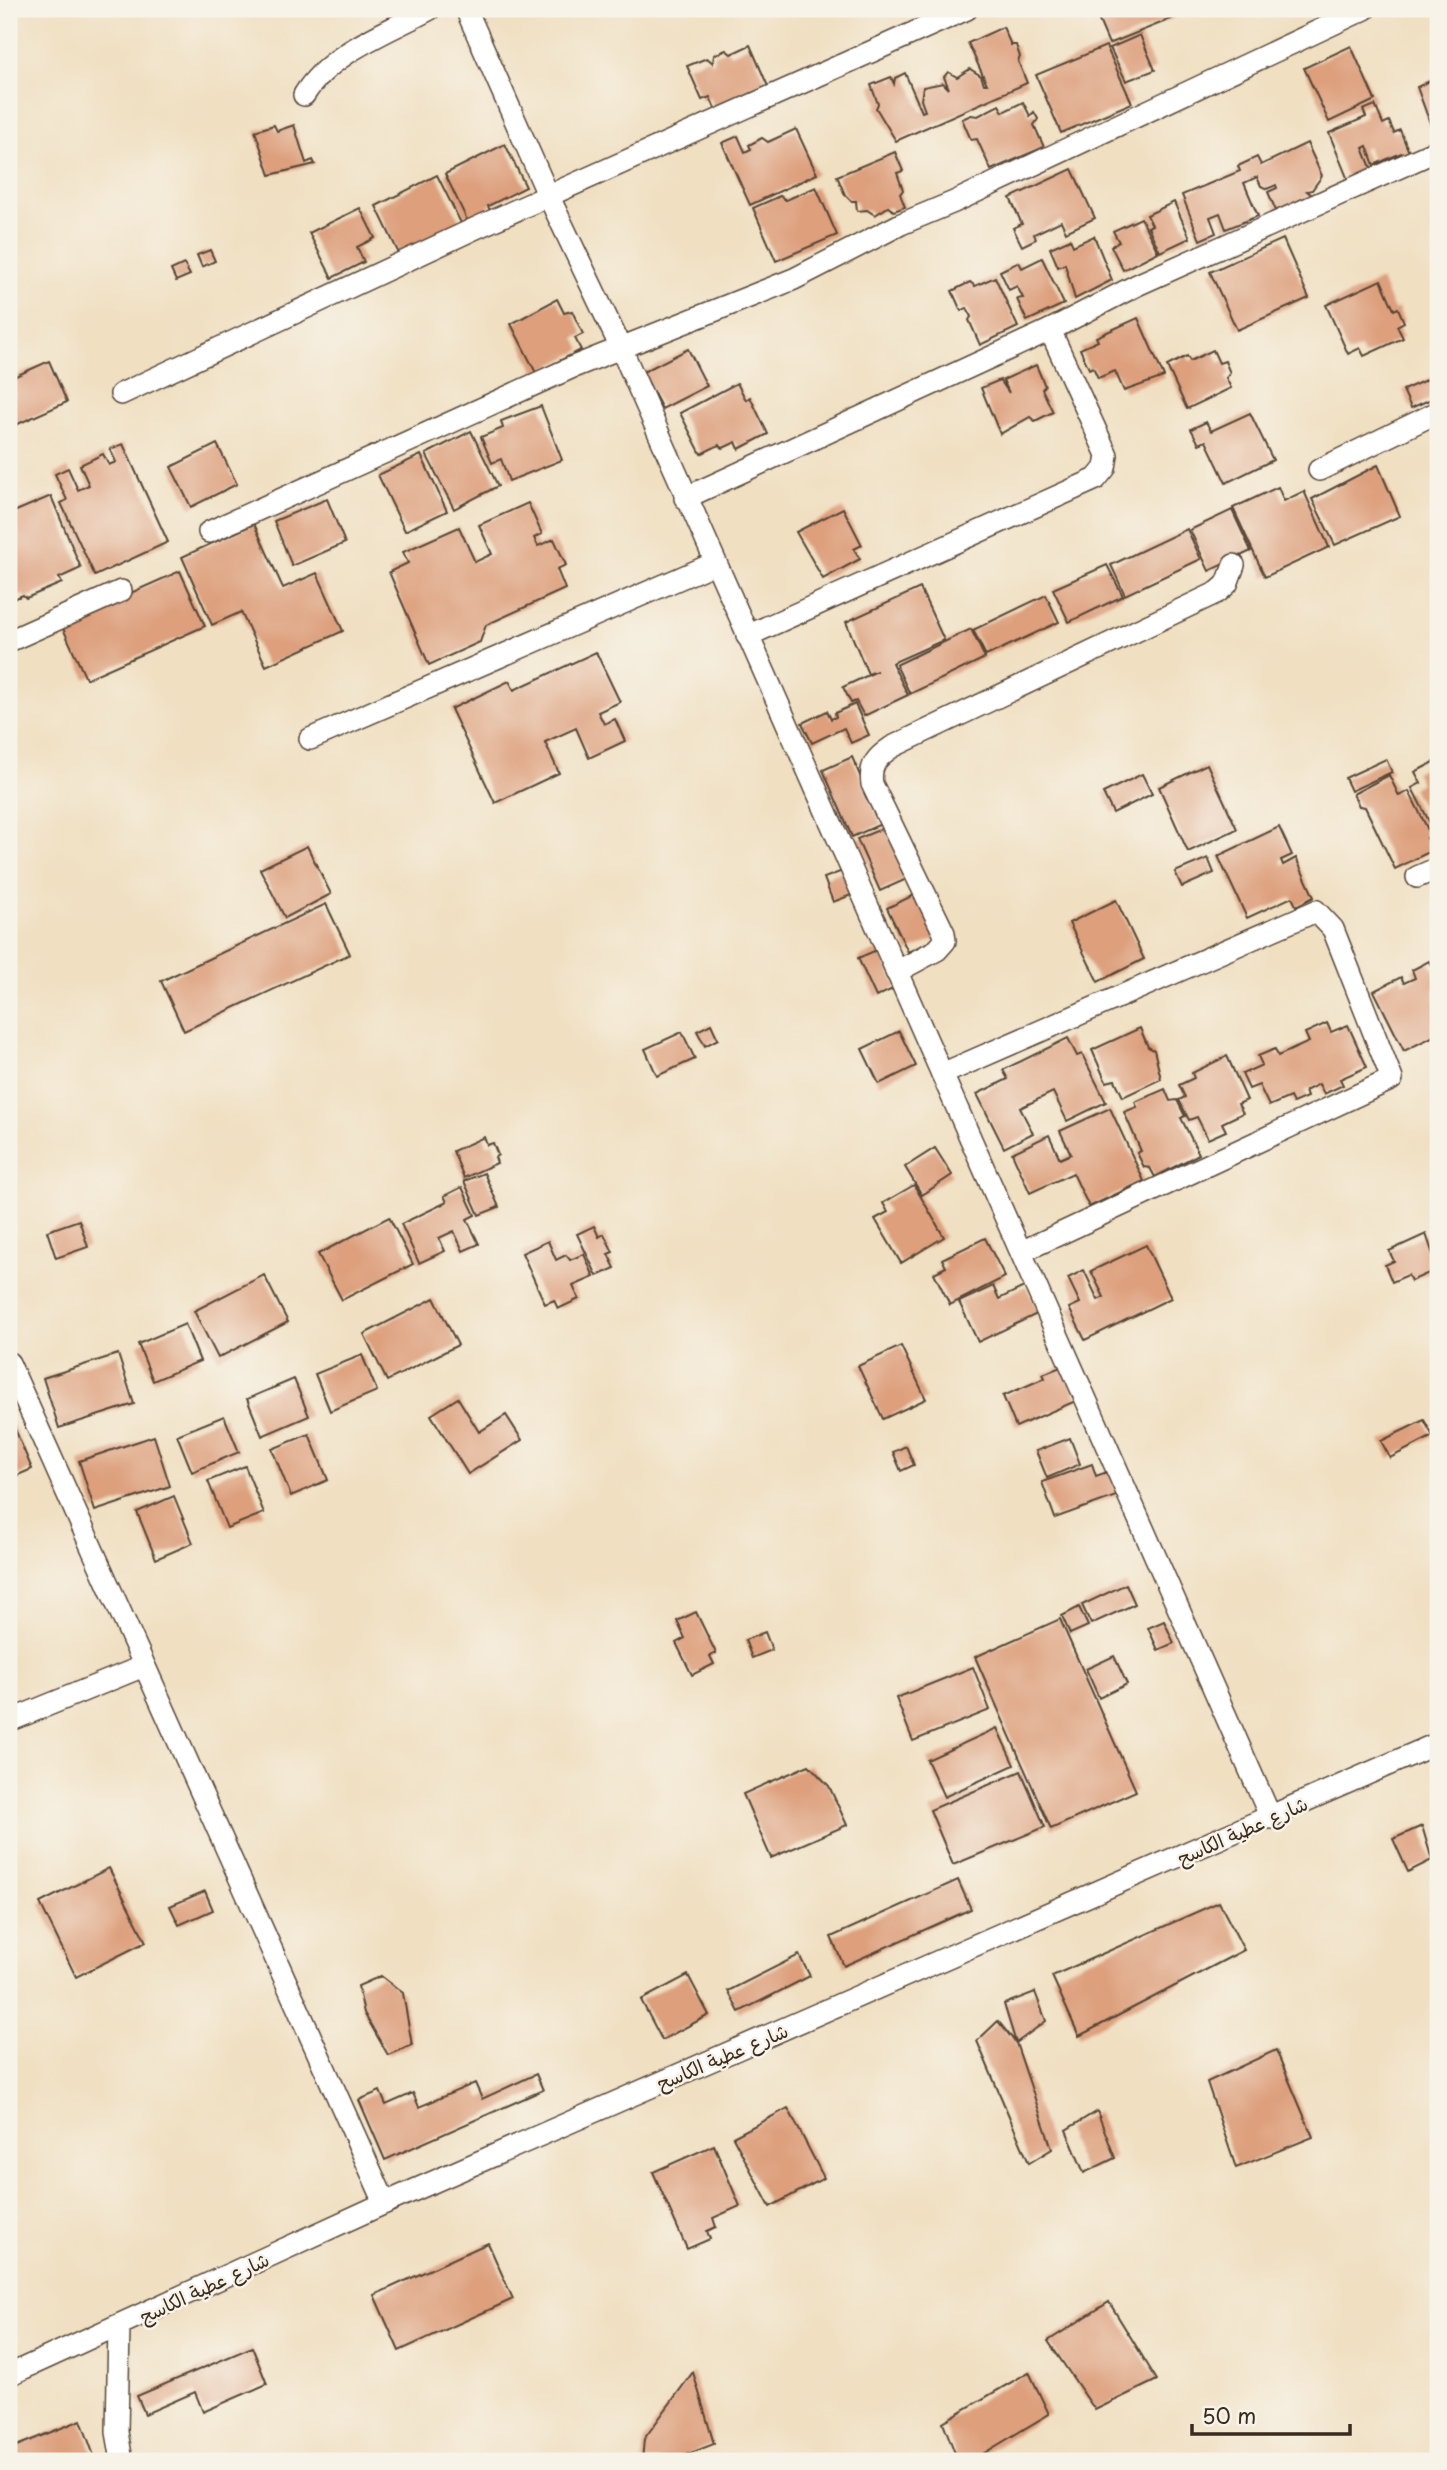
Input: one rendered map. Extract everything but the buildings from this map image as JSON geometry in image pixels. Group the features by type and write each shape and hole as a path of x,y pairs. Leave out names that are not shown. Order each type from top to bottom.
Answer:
{"street":[{"path":"304,95 314,78 331,64 430,9"},
{"path":"466,9 549,197 621,348 685,498 1271,1818"},
{"path":"121,394 967,9"},
{"path":"209,532 621,348 793,279 901,224 954,202 1365,9"},
{"path":"685,498 1050,330 1137,285 1438,150"},
{"path":"747,636 1097,479 1104,468 1107,455 1050,330"},
{"path":"1319,470 1438,412"},
{"path":"310,739 715,563"},
{"path":"896,972 942,946 944,933 872,784 870,771 874,761 892,747 1218,592 1227,584 1234,565"},
{"path":"9,641 121,591"},
{"path":"1417,877 1438,868"},
{"path":"942,1074 1316,911 1333,929 1392,1079 1021,1252"},
{"path":"9,1363 385,2203"},
{"path":"9,1721 144,1667"},
{"name":"شارع عطية الكاسح","path":"9,2375 385,2203 1438,1743"},
{"path":"119,2326 117,2432 122,2461"}]}
